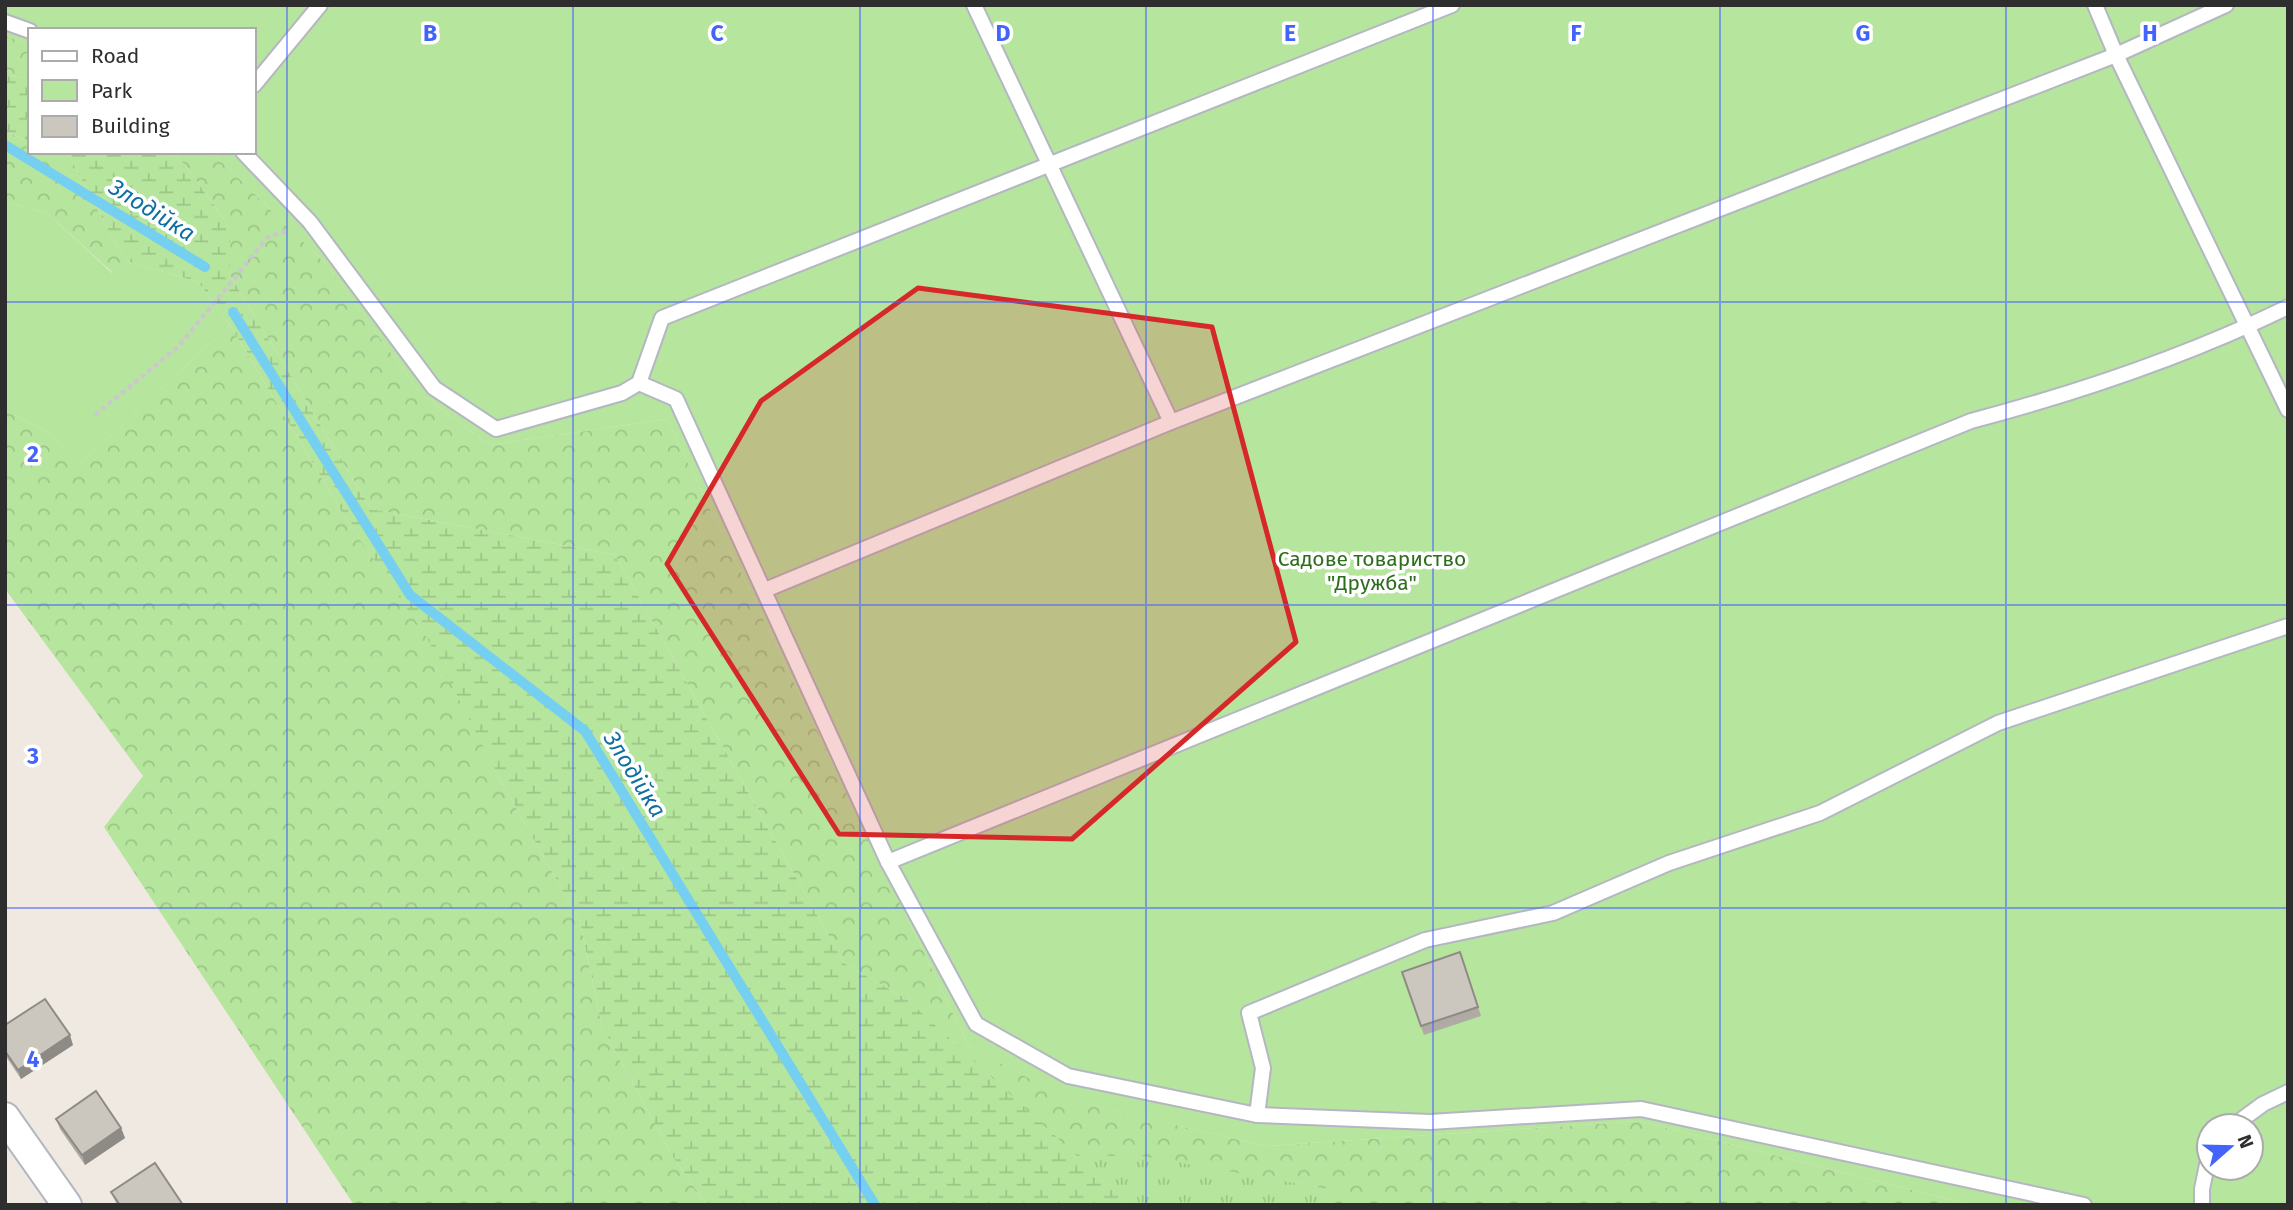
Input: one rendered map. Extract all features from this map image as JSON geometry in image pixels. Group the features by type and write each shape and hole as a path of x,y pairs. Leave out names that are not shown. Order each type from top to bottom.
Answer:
{"street":[{"path":"5,1117 67,1205"}],"lane":[{"path":"256,83 320,5"},
{"path":"974,5 1171,422"},
{"path":"245,154 310,222 434,388 496,429 622,393 639,383 662,318 1049,167 1452,5"},
{"path":"2095,5 2116,55 2288,410"},
{"path":"765,590 1171,422 2116,55 2226,5"},
{"path":"5,22 28,30"},
{"path":"888,862 1971,421 2038,404 2247,327 2288,307"},
{"path":"639,383 676,399 888,862 976,1024 1068,1076 1257,1115 1430,1122 1641,1109 2084,1205"},
{"path":"1257,1115 1263,1068 1249,1013 1424,940 1553,913 1669,863 1820,813 1998,723 2288,626"},
{"path":"2252,1112 2288,1092"},
{"path":"2202,1205 2203,1182"}],"path":[{"path":"95,415 177,347 268,237 310,222"}],"highlighted area":[{"path":"918,288 1212,327 1296,642 1072,839 839,834 667,564 761,401"}],"green space":[{"name":"Садове товариство \"Дружба\"","path":"5,5 2288,5 2288,1205 1972,1205 1639,1121 1265,1146 1069,1100 969,1046 667,419 489,445 421,394 326,264 214,154 256,154 256,28 28,28 28,43 5,36"},
{"path":"5,36 28,43 28,78 5,76"},
{"path":"5,76 28,78 28,140 5,132"},
{"path":"5,132 28,140 28,154 69,155 117,247 130,262 113,273 48,214 5,201"},
{"path":"67,154 172,154 186,166 230,228 230,275 371,509 615,555 844,963 908,1000 1130,1205 707,1205 673,1157 602,1027 580,922 499,777 427,638 346,519 230,325 198,282 130,262 117,247"},
{"path":"172,154 214,154 326,264 421,394 489,445 667,419 969,1046 1070,1100 1265,1146 1639,1121 1972,1205 1316,1205 1334,1190 1142,1156 1076,1156 908,1000 844,963 615,555 371,509 230,275 230,228 186,166"},
{"path":"5,201 48,214 112,273 130,262 198,282 230,325 82,462 47,432 5,410"},
{"path":"230,325 346,519 428,638 499,777 580,922 602,1027 673,1157 707,1205 354,1205 104,827 143,776 5,589 5,410 47,432 82,462"},
{"path":"1142,1155 1335,1190 1316,1205 1130,1205 1076,1156"}],"building":[{"path":"1460,952 1478,1007 1421,1026 1402,972"},
{"path":"45,999 70,1035 18,1070 5,1051 5,1025"},
{"path":"96,1091 121,1128 82,1155 56,1119"},
{"path":"155,1163 183,1205 120,1205 111,1192"}],"waterway":[{"name":"Злодійка","path":"5,145 205,267"},
{"name":"Злодійка","path":"233,312 410,595 585,731 875,1205"}]}
